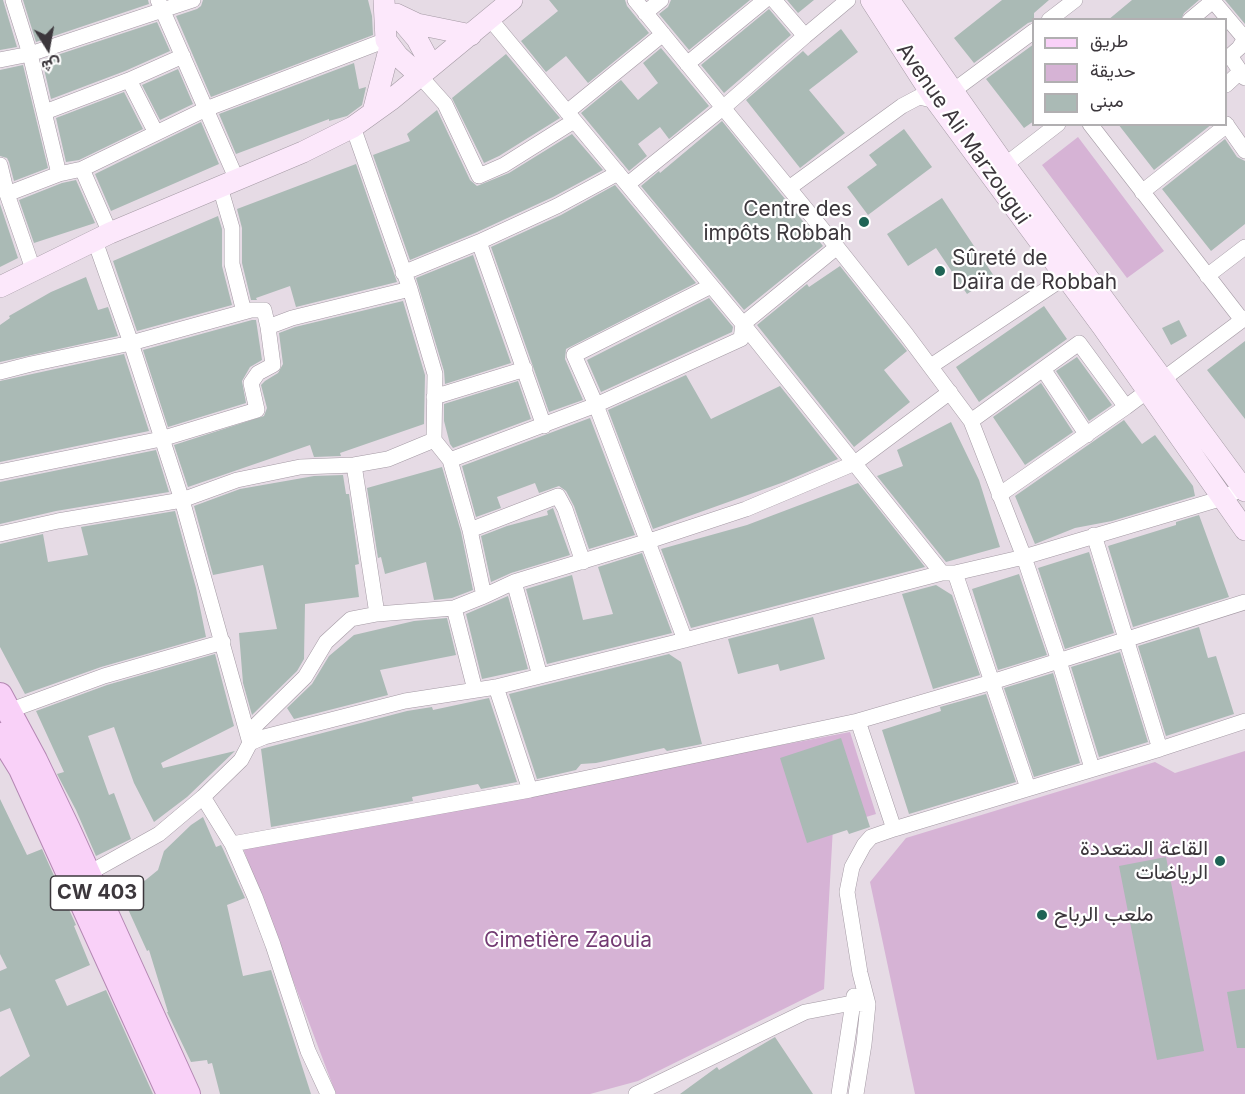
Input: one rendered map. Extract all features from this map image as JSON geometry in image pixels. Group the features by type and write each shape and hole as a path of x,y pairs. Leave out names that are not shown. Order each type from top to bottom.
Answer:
{"main road":[{"path":"0,286 102,237 303,152 353,127 426,75 512,0"},
{"name":"Avenue Ali Marzougui","path":"871,0 945,96 1005,165 1155,385 1223,498 1245,530"},
{"name":"Avenue Ali Marzougui","path":"889,0 945,96 1065,277 1102,327 1155,385 1244,490"},
{"path":"389,4 417,24 471,35"},
{"path":"373,112 388,43 389,4"},
{"path":"389,4 417,39 426,75"},
{"path":"388,43 403,62 426,75"},
{"name":"CW 403","path":"2,707 35,760 169,1094"},
{"name":"CW 403","path":"0,735 81,878 188,1094"}],"street":[{"path":"14,0 30,54 59,174"},
{"path":"0,60 30,54 160,5 193,0"},
{"path":"635,0 837,247 931,366 971,421 1024,557 1092,768"},
{"path":"645,13 661,0"},
{"path":"687,64 765,0"},
{"path":"774,0 805,36"},
{"path":"403,273 623,179 724,107 848,0"},
{"path":"1052,18 1075,0"},
{"path":"1192,18 1213,0 1245,39 1230,56 1242,75 1227,84"},
{"path":"160,5 206,109 229,183 232,264 244,312"},
{"path":"490,20 948,573 992,682 1028,789"},
{"path":"789,188 902,106 919,97 945,96 1032,32"},
{"path":"426,75 445,104 478,176 504,165 570,116 663,34"},
{"path":"7,194 59,174 82,169 206,109 388,43"},
{"path":"45,112 129,80 183,56"},
{"path":"129,80 156,133"},
{"path":"1005,165 1055,126"},
{"path":"999,495 1126,407 1244,319 1207,276 1092,126"},
{"path":"1142,192 1225,126"},
{"path":"1227,126 1245,151"},
{"path":"353,127 410,289 435,374 434,440 450,460 470,530 484,596"},
{"path":"0,165 7,194 33,269"},
{"path":"82,169 131,343 182,500 249,738"},
{"path":"479,242 544,426"},
{"path":"450,460 596,405 741,339 743,324 837,247"},
{"path":"1207,276 1245,247"},
{"path":"931,366 1065,277"},
{"path":"686,640 596,405 574,355 711,286"},
{"path":"268,327 292,318 410,289"},
{"path":"0,372 131,343 244,312 264,310 273,365 258,373 251,383 257,410 161,439 0,472"},
{"path":"971,421 1102,327"},
{"path":"1079,343 1126,407"},
{"path":"434,398 525,369"},
{"path":"1043,369 1087,435"},
{"path":"81,878 159,834 203,797 241,760 249,738 305,677 326,642 351,619 377,614 454,608 514,582 746,509 855,463 950,392"},
{"path":"0,534 58,521 182,500 237,480 279,471 300,467 354,465 388,459 434,440"},
{"path":"354,465 377,614"},
{"path":"249,738 264,737 405,701 496,687 948,573 1024,557 1244,490"},
{"path":"470,530 558,496 565,509 583,562"},
{"path":"1094,534 1160,749"},
{"path":"514,582 540,676"},
{"path":"232,844 530,790 858,721 1127,641 1245,602"},
{"path":"454,608 476,690"},
{"path":"2,707 223,642"},
{"path":"496,687 530,790"},
{"path":"858,721 894,829"},
{"path":"856,1094 868,1004 860,973 848,892 852,867 871,837 1245,721"},
{"path":"203,797 232,844 273,945 308,1051 328,1094"},
{"path":"839,1094 852,1003 860,973"},
{"path":"636,1094 806,1012 852,1003 868,1004"}],"green space":[{"path":"1078,137 1164,251 1127,278 1042,165"},
{"name":"Cimetière Zaouia","path":"850,732 876,814 833,827 824,989 638,1081 590,1094 336,1094 243,848"},
{"name":"ملعب الرباح","path":"1245,751 1245,1094 915,1094 870,882 906,838 1155,762 1175,773"}],"building":[{"path":"0,0 3,0 17,47 0,50"},
{"path":"23,0 148,0 149,4 36,42"},
{"path":"203,0 368,0 373,35 211,97 176,16 197,9"},
{"path":"549,0 625,0 627,6 649,33 588,83 566,56 546,72 521,41 558,11"},
{"path":"671,0 750,0 689,50 659,14 668,7"},
{"path":"787,0 814,0 798,13"},
{"path":"1002,0 1049,0 1034,13 1032,22 974,63 954,38"},
{"path":"1132,0 1199,0 1184,13 1182,18 1110,18"},
{"path":"1225,0 1245,0 1245,24"},
{"path":"769,9 791,35 724,93 701,65"},
{"path":"157,22 170,51 51,99 42,60"},
{"path":"841,29 858,52 809,90 845,133 800,168 746,100 803,51 808,56"},
{"path":"1032,45 1032,122 1024,128 986,79"},
{"path":"661,48 709,106 669,139 660,127 638,144 647,156 629,171 581,113 621,80 638,100 658,83 643,63"},
{"path":"506,54 560,118 484,163 452,98"},
{"path":"354,63 359,89 366,87 362,105 347,116 329,121 329,119 236,154 219,114"},
{"path":"23,65 48,168 14,181 7,158 0,156 0,70"},
{"path":"178,69 193,104 160,120 142,85"},
{"path":"124,92 143,129 79,160 66,162 56,118"},
{"path":"437,110 470,180 477,186 509,173 572,134 603,170 553,197 410,260 373,155 410,141 407,134"},
{"path":"722,121 823,246 744,310 641,186"},
{"path":"201,122 219,164 111,211 95,174"},
{"path":"1120,126 1209,126 1154,170"},
{"path":"904,129 932,167 868,215 847,187 877,165 869,155"},
{"path":"1225,139 1237,157 1245,161 1245,224 1211,251 1162,189"},
{"path":"356,164 397,282 296,307 290,286 256,298 257,300 251,300 242,263 242,228 237,209"},
{"path":"76,180 95,223 34,243 19,200 62,183"},
{"path":"615,185 696,283 566,349 565,359 583,400 549,412 491,247 561,215"},
{"path":"942,198 994,276 967,294 936,248 908,266 887,234"},
{"path":"0,204 18,258 0,267"},
{"path":"218,216 222,229 222,266 232,305 137,331 113,261"},
{"path":"473,255 511,363 445,384 444,371 416,278"},
{"path":"840,266 907,351 884,370 910,402 854,447 757,325 807,284 809,287"},
{"path":"86,277 98,310 108,307 118,336 0,362 0,325 10,318 9,316 51,292"},
{"path":"709,298 733,327 732,332 601,392 587,360"},
{"path":"403,301 425,375 424,424 340,453 341,456 314,457 310,445 188,487 174,445 264,416 267,408 261,385 278,373 283,364 279,333 295,327"},
{"path":"1044,306 1067,339 979,402 956,367"},
{"path":"256,320 262,360 250,367 242,381 246,403 168,427 143,350"},
{"path":"1179,320 1187,336 1171,345 1162,328"},
{"path":"1245,341 1245,419 1207,370"},
{"path":"124,354 149,431 0,462 0,381"},
{"path":"1077,357 1112,405 1089,421 1056,371"},
{"path":"686,375 711,419 780,386 838,459 784,482 653,529 608,410"},
{"path":"518,381 531,419 453,448 444,421 444,404"},
{"path":"1041,383 1073,432 1025,465 993,417"},
{"path":"590,418 635,535 589,549 574,506 566,491 559,486 539,493 535,483 497,497 501,508 476,517 462,466"},
{"path":"1124,420 1142,444 1155,435 1193,486 1195,496 1112,521 1075,528 1035,544 1015,496"},
{"path":"951,422 979,480 1000,547 946,562 877,476 903,466 897,450"},
{"path":"156,450 169,492 56,511 0,524 0,482"},
{"path":"442,467 461,532 473,590 452,598 434,600 426,562 385,574 381,557 378,558 367,488"},
{"path":"343,475 346,494 349,494 359,564 355,565 359,597 305,604 304,659 297,671 252,715 243,683 239,633 277,629 263,565 213,575 194,506 240,489 314,476"},
{"path":"858,483 925,567 691,628 661,549 747,525"},
{"path":"553,508 570,555 511,573 491,582 481,536 548,515 547,511"},
{"path":"175,511 196,588 206,637 101,667 25,694 0,647 0,544 43,534 48,562 88,555 81,527"},
{"path":"1199,515 1229,597 1133,627 1108,546 1176,525 1176,522"},
{"path":"1089,552 1114,633 1065,649 1038,568"},
{"path":"642,553 672,633 547,664 526,589 572,575 583,620 613,614 598,567"},
{"path":"1019,574 1047,655 998,670 972,589"},
{"path":"936,585 952,595 980,675 933,689 902,594"},
{"path":"508,596 528,669 482,679 466,614"},
{"path":"813,617 825,659 780,671 778,664 738,674 728,639"},
{"path":"447,618 456,655 380,670 388,695 294,719 287,708 312,684 329,656 354,635 414,621"},
{"path":"1199,627 1208,658 1216,656 1234,714 1166,736 1138,646"},
{"path":"1120,652 1148,742 1099,757 1071,667"},
{"path":"215,654 234,726 161,763 163,768 235,751 187,797 154,822 134,783 114,727 88,736 109,795 114,793 131,839 96,856 57,774 64,772 36,711 107,685"},
{"path":"669,654 681,662 702,744 667,751 664,748 596,763 581,764 576,770 537,779 509,694"},
{"path":"1053,673 1080,763 1034,777 1004,688"},
{"path":"986,694 1016,782 909,814 882,730 941,711 940,707"},
{"path":"489,698 517,782 481,789 478,784 412,797 413,801 271,827 261,749 407,711 432,707 433,710"},
{"path":"841,738 870,827 849,834 847,830 807,843 780,758"},
{"path":"0,799 27,855 42,849 76,925 74,926 90,965 55,980 67,1006 106,990 153,1094 0,1094 0,1077 30,1056 10,1008 0,1012 0,971 7,968 0,954"},
{"path":"203,817 216,847 221,845 245,898 227,905 243,976 271,970 311,1094 220,1094 212,1063 208,1064 207,1060 191,1062 167,1012 149,950 147,951 118,887 139,877 142,883 158,870 164,851 191,825"},
{"path":"1166,857 1204,1051 1157,1060 1119,866"},
{"path":"1245,989 1245,1048 1237,1048 1227,992"},
{"path":"775,1037 813,1094 680,1094 717,1067 719,1070"}],"place":[{"name":"Centre des impôts Robbah","path":"864,222"},
{"name":"Sûreté de Daïra de Robbah","path":"940,271"},
{"name":"القاعة المتعددة الرياضات","path":"1220,861"},
{"name":"ملعب الرباح","path":"1042,915"}]}
